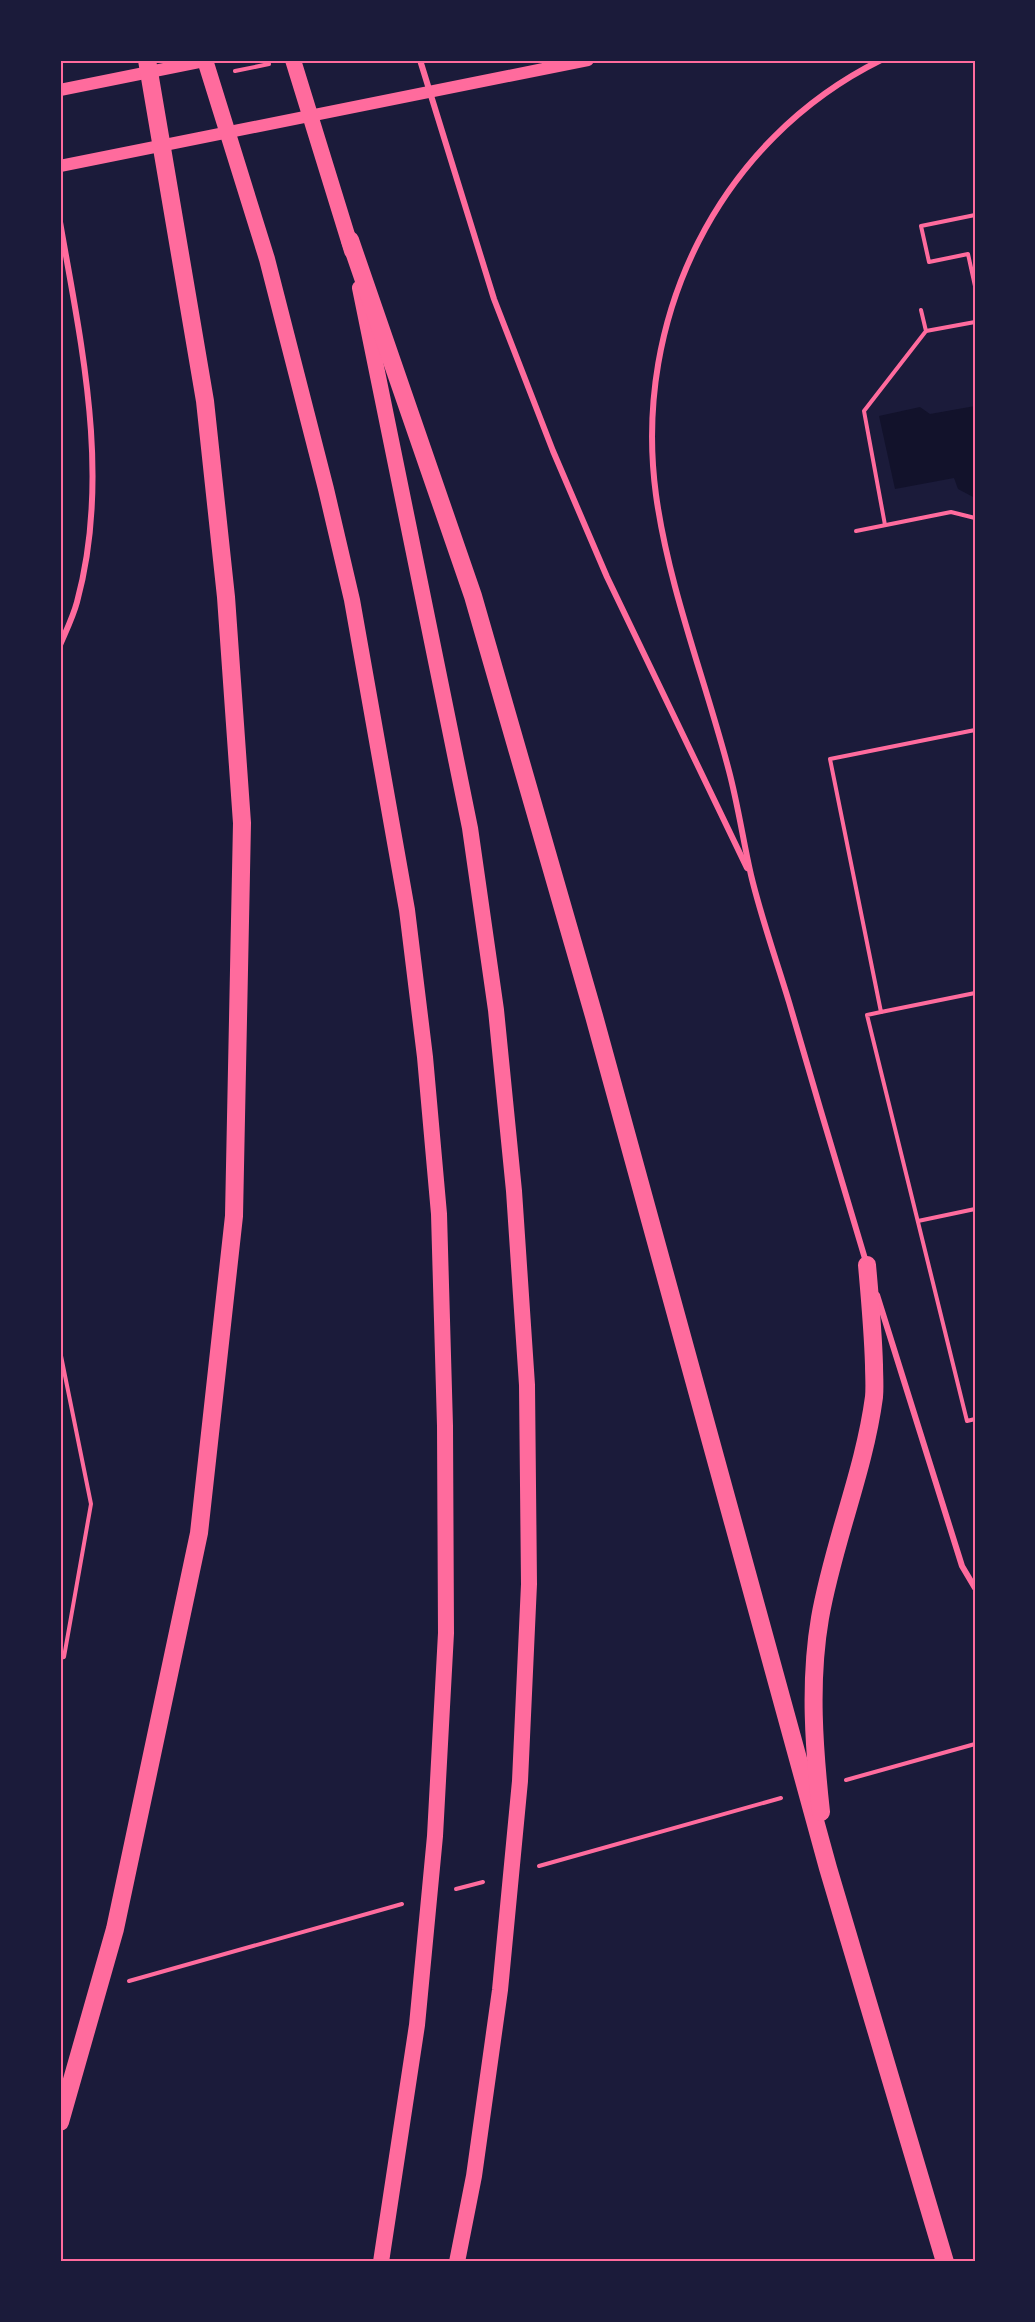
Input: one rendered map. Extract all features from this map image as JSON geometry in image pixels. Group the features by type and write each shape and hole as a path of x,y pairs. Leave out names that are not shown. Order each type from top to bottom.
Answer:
{"highway":[{"path":"60,2122 115,1929 199,1533 234,1216 242,823 226,597 205,401 147,60"},
{"path":"207,60 267,259 352,600 407,910 439,1214 446,1426 446,1633 435,1836 417,2025 381,2262"},
{"path":"293,60 350,240 473,596 594,1016 828,1868 945,2262"},
{"path":"350,240 470,828 497,1022 514,1191 527,1385 529,1584 520,1781 500,1990 474,2176 458,2262"},
{"path":"828,1868 813,1742 814,1696 820,1619 834,1551 863,1454 874,1395 873,1326 867,1265"}],"main road":[{"path":"60,90 207,60"},
{"path":"60,166 587,60"}],"street":[{"path":"420,60 494,299 553,451 607,577 751,876"},
{"path":"881,60 845,80 814,101 792,120 728,192 698,241 677,287 663,332 656,368 651,438 661,525 729,772 751,876 867,1265 894,1342 962,1566 975,1588"},
{"path":"60,222 88,400 94,496 88,554 76,605 60,645"}],"path":[{"path":"975,215 921,226 929,262 968,254 975,286"},
{"path":"921,310 926,331"},
{"path":"885,525 864,411 926,331 975,322"},
{"path":"856,531 951,512 975,518"},
{"path":"881,1012 830,759 975,729"},
{"path":"975,993 867,1016 967,1421 975,1419"},
{"path":"918,1221 975,1209"},
{"path":"60,1351 91,1504 64,1658 60,1658"}],"shaded area":[{"path":"975,406 975,498 958,489 954,478 895,489 879,416 920,407 930,414"}]}
